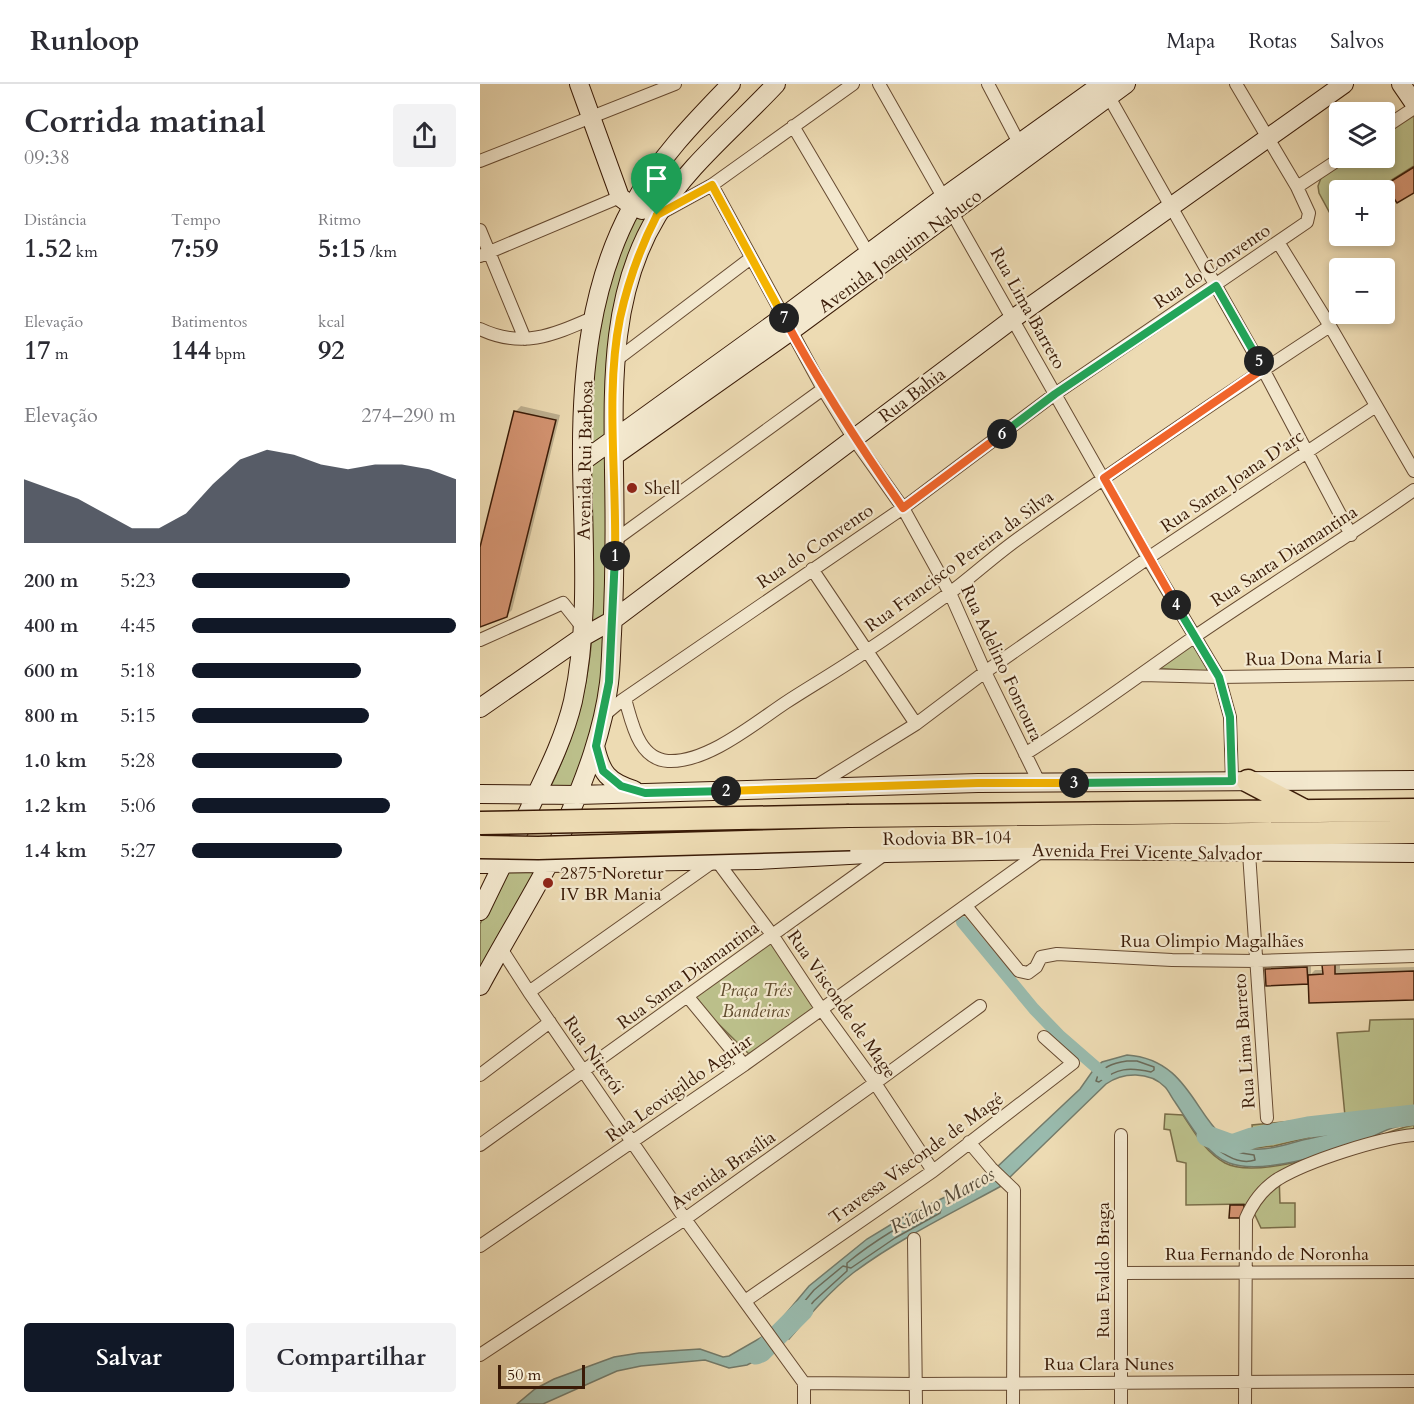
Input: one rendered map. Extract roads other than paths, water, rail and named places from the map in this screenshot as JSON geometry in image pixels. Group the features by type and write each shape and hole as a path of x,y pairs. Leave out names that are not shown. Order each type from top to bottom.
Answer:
{"highway":[{"path":"1240,781 1304,811"},
{"name":"Rodovia BR-104","path":"480,823 849,816 1414,810"},
{"name":"Rodovia BR-104","path":"480,847 538,848 850,839 1414,832"}],"main road":[{"path":"579,84 626,201 657,215"},
{"name":"Avenida Rui Barbosa","path":"480,986 549,864 596,746 603,716 609,682 613,620 615,361 620,319 631,277 642,244 657,215 679,185 776,84"},
{"name":"Avenida Joaquim Nabuco","path":"787,324 868,253 949,204 1019,143 1103,87 1126,84"},
{"name":"Rua Bahia","path":"480,708 581,633 613,620 1014,318 1344,84"},
{"path":"1401,84 1414,103"},
{"name":"Avenida Rui Barbosa","path":"480,911 512,864 537,794 552,764 573,701 581,633 584,579 582,462 584,383 592,318 626,201 661,164 728,85"},
{"name":"Avenida Joaquim Nabuco","path":"582,462 614,447 787,324 1103,87"},
{"path":"596,746 603,771 612,780 621,786 645,793"},
{"path":"480,794 578,795 978,783 1414,780"},
{"name":"Avenida Frei Vicente Salvador","path":"480,864 716,861 886,853 1043,850 1414,853"}],"street":[{"path":"480,161 675,84"},
{"path":"657,215 712,185 853,84"},
{"name":"Rua Lima Barreto","path":"879,84 1014,318 1148,558 1219,677 1230,717 1240,781"},
{"path":"988,84 1019,143"},
{"path":"1236,84 1297,187 1329,166"},
{"path":"1103,87 1263,369 1351,535"},
{"path":"1395,121 1414,108"},
{"path":"793,126 868,253"},
{"name":"Rua Adelino Fontoura","path":"712,185 823,389 854,439 903,508 950,593 985,672 1040,784"},
{"name":"Rua do Convento","path":"603,716 903,508 1055,394 1307,222 1310,213 1297,187"},
{"path":"484,254 626,201"},
{"path":"480,230 484,254 525,339"},
{"path":"1278,242 1330,326 1414,471"},
{"path":"615,361 751,258"},
{"path":"483,335 525,339 554,335 592,318"},
{"name":"Rua Francisco Pereira da Silva","path":"625,699 642,746 653,757 667,761 677,760 711,750 752,728 783,704 867,651 950,593 1019,537 1263,369 1330,326"},
{"path":"615,540 823,389"},
{"name":"Rua Santa Joana D'arc","path":"811,789 916,724 985,672 1148,558 1376,406"},
{"name":"Rua Santa Diamantina","path":"1025,754 1194,637 1351,535 1414,490"},
{"path":"812,569 916,724"},
{"path":"480,640 563,603 581,633"},
{"name":"Rua Dona Maria I","path":"1142,675 1219,677 1414,674"},
{"name":"Rua Leovigildo Aguiar","path":"480,1246 744,1065 1043,850"},
{"name":"Rua Santa Diamantina","path":"480,1145 886,853"},
{"name":"Rua Lima Barreto","path":"1249,853 1267,1118"},
{"path":"529,992 716,861"},
{"name":"Rua Visconde de Mage","path":"716,861 773,936 933,1171"},
{"name":"Rua Olimpio Magalhães","path":"966,906 1019,971 1028,973 1036,967 1041,957 1057,954 1150,960 1257,961 1414,956"},
{"name":"Rua Niterói","path":"500,947 633,1143 804,1383"},
{"path":"688,997 744,1065"},
{"name":"Avenida Brasília","path":"480,1355 686,1219 980,1005"},
{"path":"480,1075 550,1022"},
{"name":"Travessa Visconde de Magé","path":"745,1301 933,1171 1073,1063 1044,1037"},
{"path":"1245,1404 1246,1218 1252,1205 1277,1180 1294,1171 1379,1142 1414,1135"},
{"name":"Rua Evaldo Braga","path":"1121,1136 1121,1404"},
{"path":"969,1142 1014,1190 1013,1404"},
{"path":"914,1239 916,1404"},
{"name":"Rua Fernando de Noronha","path":"1121,1273 1414,1272"},
{"name":"Rua Clara Nunes","path":"804,1383 1414,1381"},
{"path":"804,1383 804,1404"}],"water":[{"path":"1127,1055 1152,1060 1170,1071 1185,1086 1220,1134 1235,1144 1254,1149 1276,1147 1330,1134 1387,1112 1414,1108 1414,1123 1392,1128 1358,1143 1311,1158 1258,1167 1242,1166 1221,1159 1205,1145 1159,1082 1144,1076 1128,1075 1106,1084 1008,1179 996,1168 1080,1089 1102,1062"},
{"path":"991,1173 1005,1184 871,1260 827,1296 789,1339 778,1323 809,1286 867,1239 905,1216"},
{"path":"762,1337 773,1352 747,1365 729,1368 705,1360 641,1366 617,1371 543,1404 517,1404 535,1389 554,1379 614,1357 700,1349 723,1357 729,1356"}],"waterway":[{"path":"962,922 1034,1009 1059,1035 1105,1075"},
{"name":"Riacho Marcos","path":"1207,1136 1232,1145 1252,1138 1308,1127 1414,1115"},
{"name":"Riacho Marcos","path":"756,1354 761,1352 803,1310"}],"place":[{"name":"Shell","path":"632,488"},
{"name":"2875 Noretur IV BR Mania","path":"548,883"}],"park label":[{"name":"Praça Três Bandeiras","path":"756,1000"}]}
